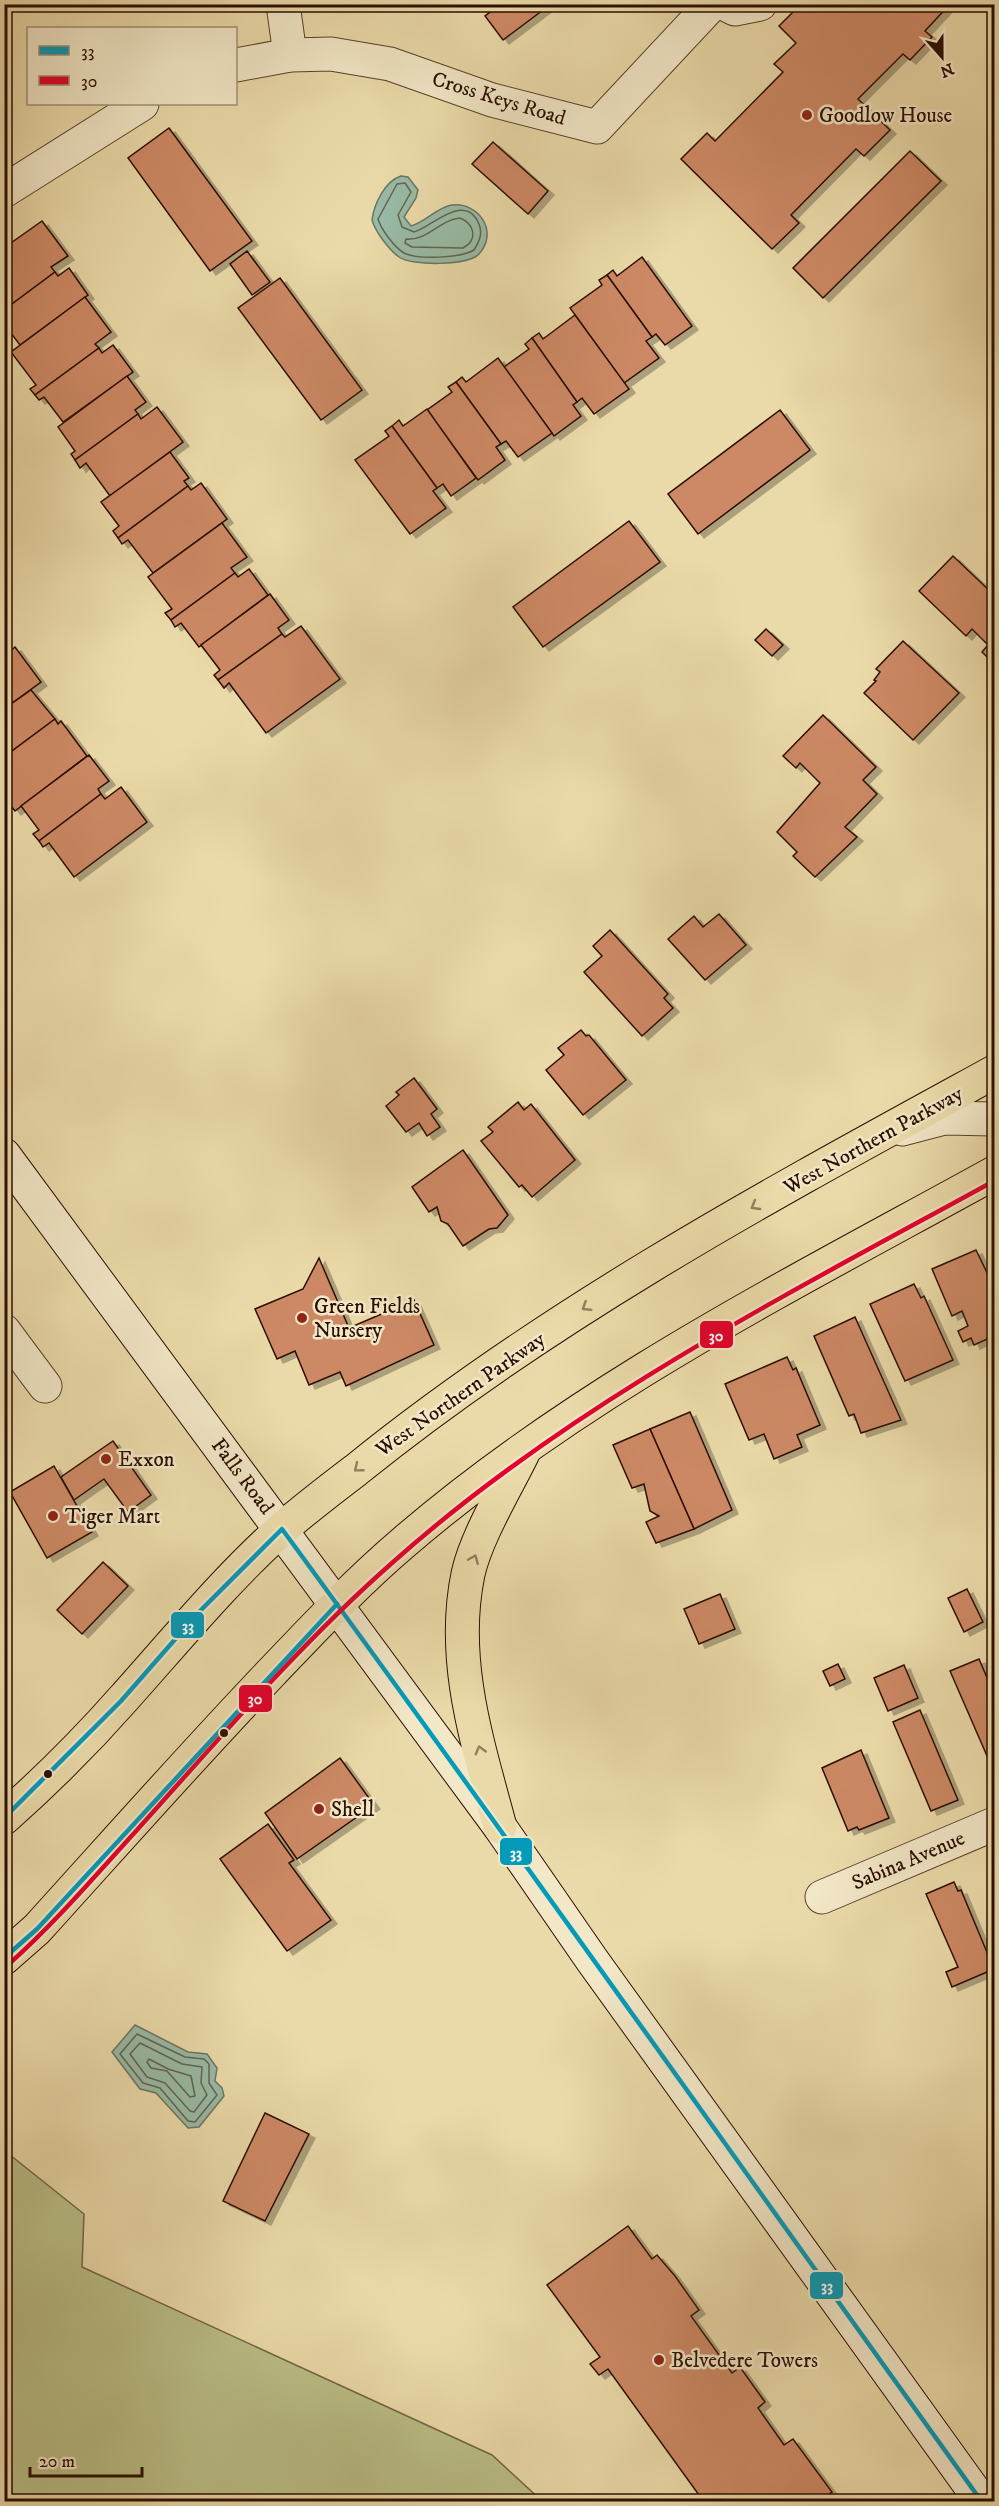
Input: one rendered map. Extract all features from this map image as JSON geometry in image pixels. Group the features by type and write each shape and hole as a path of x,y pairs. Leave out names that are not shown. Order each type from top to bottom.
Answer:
{"main road":[{"path":"283,4 290,55"},
{"name":"Cross Keys Road","path":"237,66 290,55 331,54 390,64 492,100 597,127 711,4"},
{"path":"725,4 735,9 760,4"},
{"path":"4,191 140,105"},
{"name":"West Northern Parkway","path":"4,1818 122,1701 199,1612 282,1528 402,1432 516,1351 636,1276 879,1135 994,1072"},
{"path":"879,1135 944,1118 994,1119"},
{"name":"Falls Road","path":"4,1155 282,1528 500,1827 598,1969 982,2502"},
{"path":"4,1958 37,1929 337,1604 403,1542 528,1444 654,1362 994,1173"},
{"path":"4,1331 45,1386"},
{"path":"500,1827 468,1707 461,1640 468,1572 490,1519 528,1444"},
{"name":"Sabina Avenue","path":"822,1897 994,1824"}],"green space":[{"path":"5,2151 84,2214 82,2267 492,2455 542,2501 5,2501"}],"water":[{"path":"401,176 408,177 418,190 416,198 404,217 411,226 436,211 452,205 462,205 478,213 486,228 487,237 479,254 464,261 427,263 405,260 391,250 379,235 372,220 381,194 390,183"},
{"path":"135,2025 188,2052 207,2054 217,2068 215,2081 222,2088 224,2096 199,2127 188,2128 156,2093 140,2089 112,2052"}],"building":[{"path":"501,4 551,4 503,40 485,16"},
{"name":"Goodlow House","path":"801,4 950,4 925,31 932,37 910,60 903,54 858,99 890,130 864,156 856,149 791,215 799,223 772,249 681,159 707,133 715,141 783,72 774,64 796,43 779,26"},
{"path":"169,128 252,241 210,271 128,158"},
{"path":"493,142 548,191 528,214 472,164"},
{"path":"910,151 941,181 823,298 793,268"},
{"path":"42,221 68,256 51,267 55,272 4,310 4,248"},
{"path":"247,251 270,282 252,295 230,264"},
{"path":"642,257 692,326 665,345 656,334 652,337 607,275 613,270 617,276"},
{"path":"69,268 88,295 20,345 4,324 4,310 55,272 58,276"},
{"path":"607,275 652,337 646,341 659,358 624,383 570,308 602,285 599,280"},
{"path":"280,278 362,390 321,420 238,308"},
{"path":"85,297 111,332 95,344 99,348 35,395 30,389 36,385 11,352"},
{"path":"575,315 629,389 594,414 582,398 577,402 532,338 539,333 543,339"},
{"path":"532,338 577,402 573,405 581,416 554,436 504,367 529,349 525,344"},
{"path":"113,345 133,372 63,422 44,397 39,400 35,395 99,348 102,353"},
{"path":"498,358 552,433 518,457 506,441 501,444 456,382 462,377 466,382"},
{"path":"127,376 146,402 135,410 138,414 75,460 71,454 75,451 58,427"},
{"path":"456,382 501,444 496,447 505,460 478,480 427,410 452,392 448,387"},
{"path":"157,407 183,442 110,496 86,463 80,468 75,460 138,414 141,419"},
{"path":"427,409 476,478 451,496 443,484 437,488 392,426 399,420 403,426"},
{"path":"780,410 810,450 698,534 668,494"},
{"path":"392,426 437,488 433,491 446,508 410,534 355,460 389,436 385,431"},
{"path":"170,452 189,478 184,481 188,486 118,538 113,531 119,526 101,502"},
{"path":"201,483 227,519 153,573 128,540 122,544 118,538 188,486 191,490"},
{"path":"629,521 660,562 543,647 513,607"},
{"path":"222,523 247,557 231,568 235,573 171,620 165,613 172,609 148,577"},
{"path":"953,556 994,595 994,664 982,652 988,645 972,629 966,636 919,591"},
{"path":"249,569 268,595 199,647 181,623 175,627 171,620 235,573 238,577"},
{"path":"270,594 289,620 278,628 282,634 218,680 214,675 220,670 201,645"},
{"path":"301,626 340,679 266,733 229,683 224,688 218,680 282,634 285,637"},
{"path":"766,629 783,645 772,656 755,640"},
{"path":"903,641 959,693 913,740 864,693 876,681 874,680 880,672 876,669"},
{"path":"15,647 41,682 4,709 4,656"},
{"path":"31,690 55,719 4,757 4,709"},
{"path":"823,715 876,767 863,780 877,794 845,827 857,837 815,877 793,856 797,852 777,832 820,783 800,763 796,768 783,756"},
{"path":"55,719 58,724 61,721 87,756 15,811 4,797 4,757"},
{"path":"89,755 109,781 98,789 101,794 39,841 33,834 39,830 21,806"},
{"path":"121,787 147,822 74,877 49,843 43,847 39,841 101,794 105,799"},
{"path":"719,914 746,945 705,980 668,939 694,916 703,927"},
{"path":"610,930 668,994 664,998 673,1008 642,1036 584,972 602,956 593,946"},
{"path":"581,1030 586,1036 589,1035 626,1080 583,1115 546,1070 564,1055 558,1048"},
{"path":"414,1078 437,1109 431,1114 440,1127 427,1136 419,1123 406,1132 386,1106 399,1095 396,1092"},
{"path":"518,1102 524,1110 531,1104 575,1160 532,1197 522,1185 519,1187 481,1141 493,1132 488,1127"},
{"path":"463,1150 508,1215 497,1228 489,1229 463,1246 448,1224 441,1221 437,1207 429,1212 412,1187"},
{"path":"976,1250 994,1287 994,1336 974,1345 971,1338 963,1342 958,1331 968,1326 962,1311 952,1316 932,1269"},
{"name":"Green Fields Nursery","path":"319,1258 349,1328 414,1300 434,1345 346,1386 340,1372 309,1385 295,1351 277,1359 255,1309 303,1289"},
{"path":"914,1284 921,1298 924,1296 953,1360 905,1381 870,1304"},
{"path":"855,1317 901,1420 861,1433 854,1414 849,1416 814,1336"},
{"path":"787,1357 793,1370 796,1368 820,1425 797,1435 802,1447 774,1459 764,1434 749,1440 725,1384"},
{"path":"690,1412 732,1510 694,1529 650,1429"},
{"path":"650,1429 694,1529 656,1543 646,1522 659,1516 650,1511 644,1484 632,1488 613,1445"},
{"name":"Exxon","path":"113,1441 151,1495 128,1512 104,1479 74,1500 61,1477"},
{"name":"Tiger Mart","path":"54,1466 92,1532 47,1558 10,1492"},
{"path":"103,1562 128,1586 82,1634 57,1610"},
{"path":"967,1589 983,1622 964,1632 948,1598"},
{"path":"720,1594 735,1629 699,1644 684,1609"},
{"path":"979,1659 994,1694 994,1772 950,1671"},
{"path":"838,1664 845,1679 830,1686 823,1671"},
{"path":"904,1665 918,1698 888,1711 874,1678"},
{"path":"920,1710 958,1800 931,1811 893,1722"},
{"path":"861,1750 889,1818 859,1830 857,1827 848,1831 822,1768"},
{"name":"Shell","path":"340,1758 374,1805 297,1859 265,1813"},
{"path":"268,1824 294,1860 289,1863 331,1920 287,1951 220,1859"},
{"path":"954,1882 958,1891 961,1890 994,1969 952,1987 946,1972 958,1967 926,1894"},
{"path":"265,2113 309,2134 265,2221 223,2201"},
{"name":"Belvedere Towers","path":"628,2226 652,2259 657,2255 675,2276 699,2310 691,2316 732,2373 740,2367 765,2402 758,2408 784,2445 793,2439 832,2492 829,2494 834,2502 704,2502 608,2369 599,2375 590,2364 600,2357 547,2285"}],"transit line":[{"name":"30","path":"9,1964 74,1899 325,1626 392,1563 460,1506 532,1452 606,1402 682,1355 837,1266 994,1181"},
{"name":"33","path":"4,1818 121,1701 199,1612 282,1529 982,2502"},
{"name":"33","path":"4,1958 37,1929 337,1604"}],"place":[{"name":"Goodlow House","path":"807,115"},
{"name":"Green Fields Nursery","path":"302,1318"},
{"name":"Exxon","path":"106,1459"},
{"name":"Tiger Mart","path":"53,1516"},
{"name":"Shell","path":"319,1809"},
{"name":"Belvedere Towers","path":"659,2360"}]}
